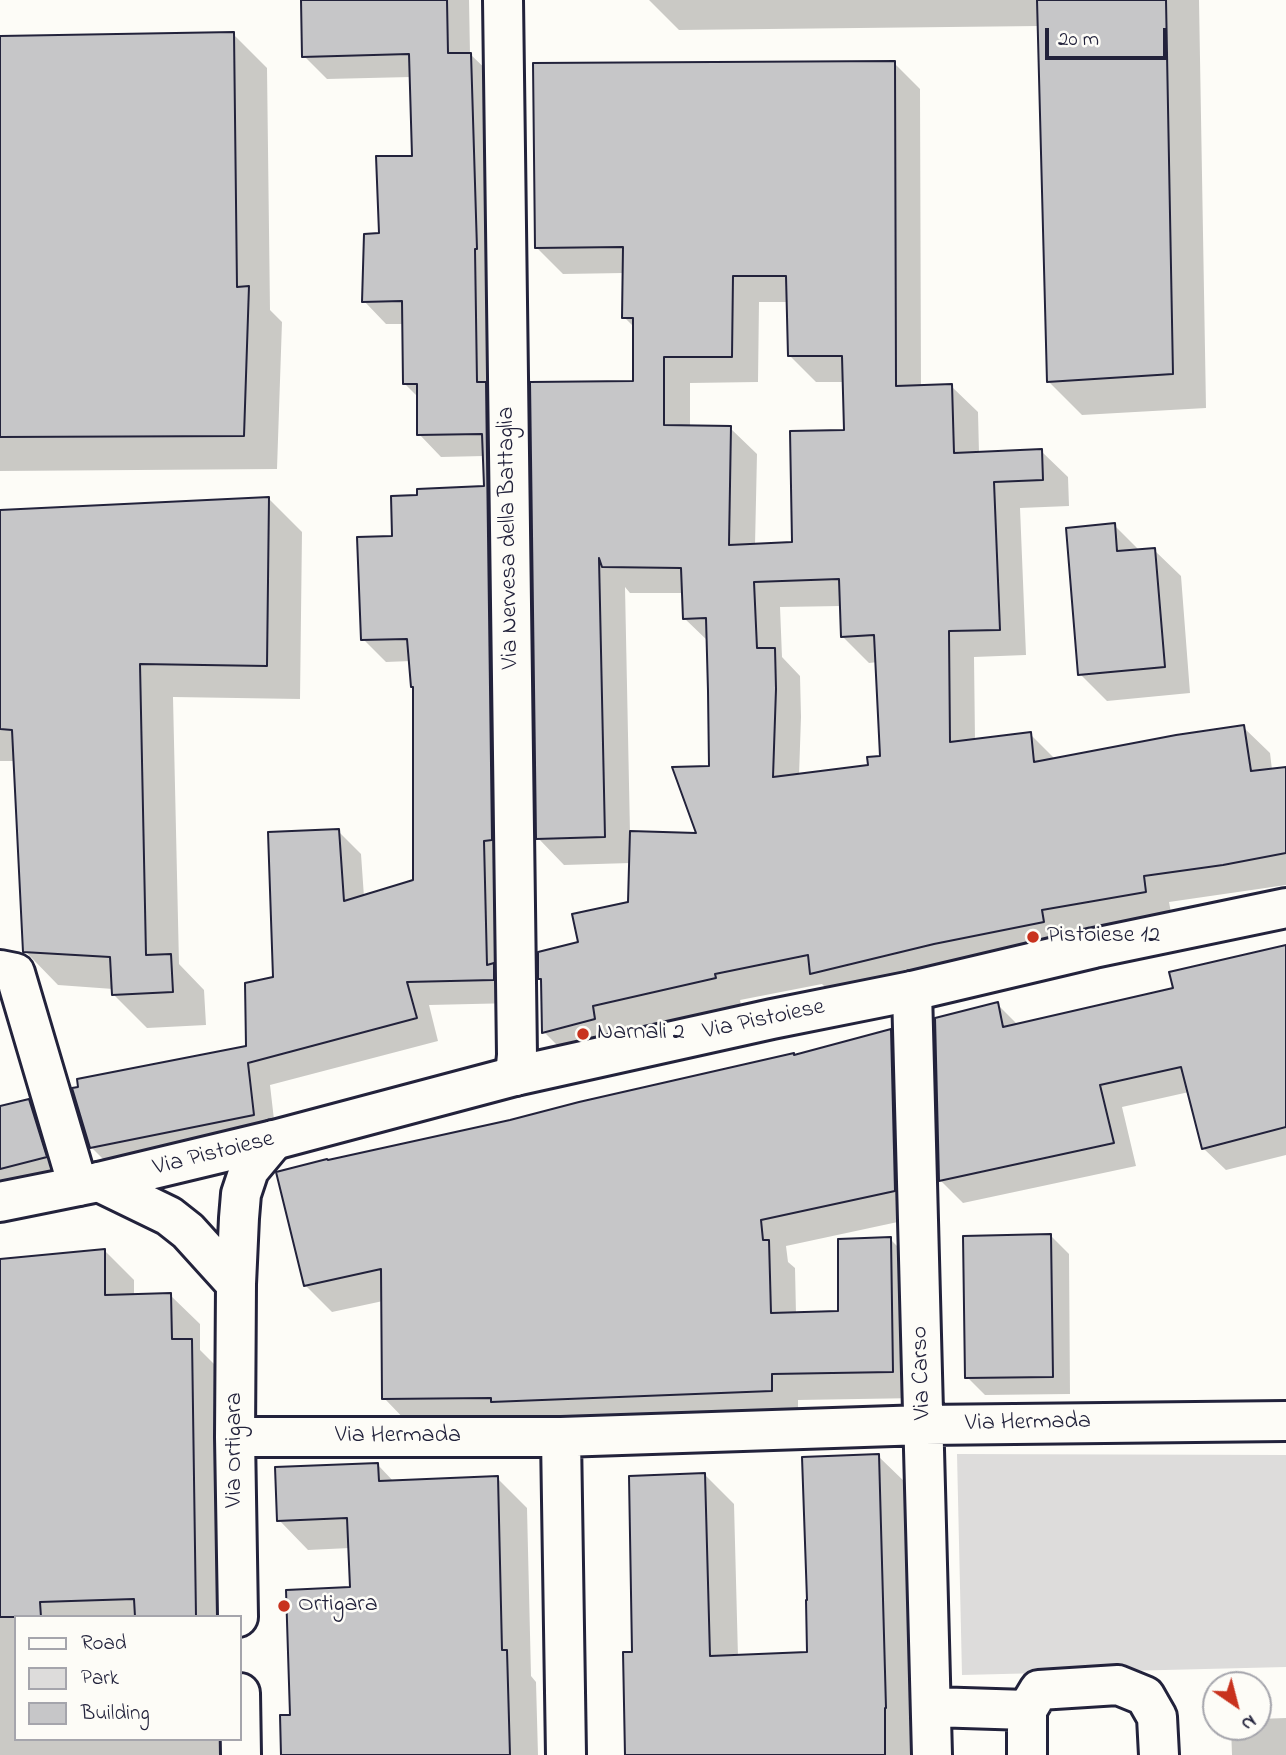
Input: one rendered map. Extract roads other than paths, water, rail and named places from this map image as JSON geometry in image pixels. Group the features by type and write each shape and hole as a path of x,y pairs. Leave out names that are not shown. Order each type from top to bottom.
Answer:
{"street":[{"name":"Via Nervesa della Battaglia","path":"503,0 516,1076"},
{"name":"Via Pistoiese","path":"0,1202 274,1140 516,1076 1286,908"},
{"path":"0,970 15,973 88,1184 169,1216 188,1231 236,1284"},
{"name":"Via Carso","path":"912,991 932,1755"},
{"name":"Via Ortigara","path":"239,1615 235,1437 236,1284 241,1194 249,1170 274,1140"},
{"name":"Via Hermada","path":"235,1437 561,1437 924,1425 1286,1421"},
{"path":"561,1437 566,1755"},
{"path":"1027,1755 1027,1710 1039,1690 1118,1685 1145,1696 1157,1717 1159,1755"},
{"path":"932,1707 1027,1710"}],"place":[{"name":"Pistoiese 12","path":"1033,937"},
{"name":"Narnali 2","path":"583,1034"},
{"name":"Ortigara","path":"284,1606"}]}
